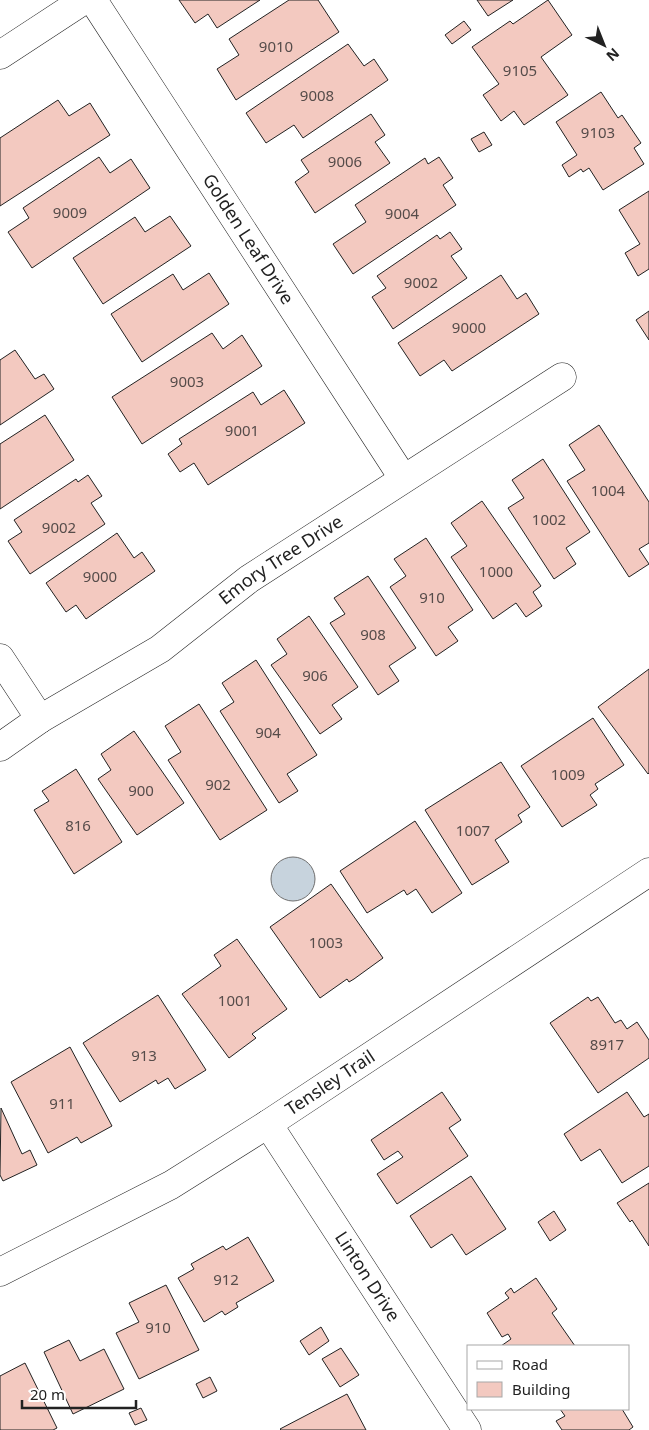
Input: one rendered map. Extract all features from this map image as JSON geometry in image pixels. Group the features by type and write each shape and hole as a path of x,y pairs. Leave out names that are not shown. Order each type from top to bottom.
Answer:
{"street":[{"path":"0,55 84,0"},
{"name":"Golden Leaf Drive","path":"93,0 403,478"},
{"name":"Emory Tree Drive","path":"0,747 40,719 160,649 249,579 562,377"},
{"path":"0,658 40,719"},
{"name":"Tensley Trail","path":"0,1272 170,1185 268,1124 649,872"},
{"name":"Linton Drive","path":"268,1124 467,1430"}],"shaded area":[{"path":"293,857 305,861 311,867 315,879 311,891 305,897 293,901 281,897 275,891 271,879 275,867 281,861"}],"building":[{"path":"179,0 260,0 217,28 208,14 195,23"},
{"path":"289,0 318,0 339,32 236,100 217,69 239,55 229,39"},
{"path":"477,0 513,0 488,16"},
{"path":"548,0 572,35 541,57 568,95 524,125 514,111 501,121 483,95 499,84 472,47 510,21 513,24"},
{"path":"464,21 471,30 452,44 445,35"},
{"path":"348,44 364,66 374,59 388,80 303,138 294,125 266,143 246,113"},
{"path":"601,92 618,118 622,115 641,143 634,148 644,164 603,190 589,168 583,172 581,169 569,177 562,165 577,155 556,122"},
{"path":"58,100 69,116 90,103 110,135 0,206 0,138"},
{"path":"371,114 385,135 375,142 390,163 315,213 295,182 309,172 301,160"},
{"path":"484,132 492,145 479,152 471,139"},
{"path":"99,157 110,173 131,159 150,188 32,268 8,232 29,218 23,208"},
{"path":"439,157 453,178 443,185 456,205 353,274 333,244 366,222 355,205 425,158 428,164"},
{"path":"649,191 649,269 638,276 625,253 640,244 619,210"},
{"path":"170,216 191,246 103,304 73,258 135,217 145,232"},
{"path":"450,232 462,249 451,256 467,278 393,329 372,297 386,288 377,276 437,235 440,239"},
{"path":"209,273 229,304 142,362 111,314 173,274 183,290"},
{"path":"501,275 517,299 526,293 539,314 452,371 444,360 420,376 398,343"},
{"path":"649,311 649,340 636,320"},
{"path":"212,333 223,349 242,335 262,366 142,444 112,397"},
{"path":"15,350 35,379 44,374 54,389 0,425 0,360"},
{"path":"284,390 305,423 208,485 194,463 180,472 168,454 182,444 179,439 253,392 261,405"},
{"path":"45,415 74,460 0,509 0,444"},
{"path":"599,425 649,502 649,543 639,549 649,564 629,577 567,481 585,470 569,445"},
{"path":"543,459 590,532 566,548 576,564 554,579 508,508 524,498 512,480"},
{"path":"88,475 102,496 91,503 105,524 30,574 8,541 22,532 14,520 76,479 78,482"},
{"path":"482,501 541,586 533,592 542,606 526,617 516,603 493,619 451,557 467,546 451,523"},
{"path":"117,533 134,558 142,552 155,571 86,619 76,605 66,612 46,583"},
{"path":"426,538 473,610 448,627 458,641 436,656 390,587 406,576 394,559"},
{"path":"368,576 416,648 389,666 399,681 378,695 330,623 345,614 334,598"},
{"path":"309,616 358,687 332,705 342,719 320,734 271,665 287,654 277,639"},
{"path":"256,660 317,755 287,774 298,791 279,803 220,711 234,702 222,683"},
{"path":"649,669 649,773 648,774 598,707"},
{"path":"199,704 267,810 220,840 168,760 181,752 165,726"},
{"path":"593,718 624,765 595,784 598,789 590,795 597,805 562,827 521,766"},
{"path":"134,731 184,803 137,835 98,779 111,770 101,754"},
{"path":"501,762 530,807 518,815 522,822 495,840 509,862 472,885 425,810"},
{"path":"76,769 122,842 74,874 34,810 49,801 42,791"},
{"path":"415,821 462,893 432,913 416,889 407,895 404,890 367,913 340,871"},
{"path":"331,884 383,958 354,979 349,982 347,979 320,998 270,927"},
{"path":"237,939 287,1009 252,1034 256,1038 229,1058 182,994 221,966 214,955"},
{"path":"158,995 206,1070 175,1089 168,1078 158,1084 156,1080 120,1102 83,1043"},
{"path":"588,997 591,1001 598,997 615,1023 621,1020 627,1029 637,1022 649,1040 649,1058 598,1093 550,1023"},
{"path":"70,1047 112,1126 81,1143 77,1137 48,1153 11,1082"},
{"path":"442,1092 461,1120 449,1128 468,1156 397,1204 377,1174 403,1157 398,1151 384,1160 371,1140"},
{"path":"627,1092 644,1117 649,1114 649,1166 622,1183 600,1149 581,1161 564,1134"},
{"path":"1,1108 22,1154 30,1150 37,1165 3,1181 0,1175"},
{"path":"471,1176 506,1229 466,1255 452,1234 431,1248 410,1216"},
{"path":"649,1183 649,1246 632,1220 630,1222 617,1203"},
{"path":"554,1211 566,1230 550,1241 538,1222"},
{"path":"248,1237 274,1281 236,1303 238,1307 225,1315 222,1311 204,1322 178,1278 194,1269 191,1264 223,1246 226,1250"},
{"path":"536,1278 557,1309 552,1313 574,1345 502,1345 511,1339 508,1334 502,1337 487,1313 509,1298 505,1293 511,1288 514,1293"},
{"path":"166,1285 199,1350 139,1379 116,1333 139,1322 129,1303"},
{"path":"321,1327 329,1341 309,1355 300,1341"},
{"path":"69,1340 80,1361 104,1349 124,1389 73,1414 44,1352"},
{"path":"341,1348 359,1375 340,1387 322,1359"},
{"path":"25,1363 57,1428 53,1430 0,1430 0,1376"},
{"path":"210,1377 217,1391 203,1398 196,1384"},
{"path":"347,1394 366,1430 280,1429"},
{"path":"141,1408 147,1420 135,1425 129,1413"},
{"path":"561,1410 623,1410 633,1427 629,1430 562,1430 556,1421 565,1416"}]}
